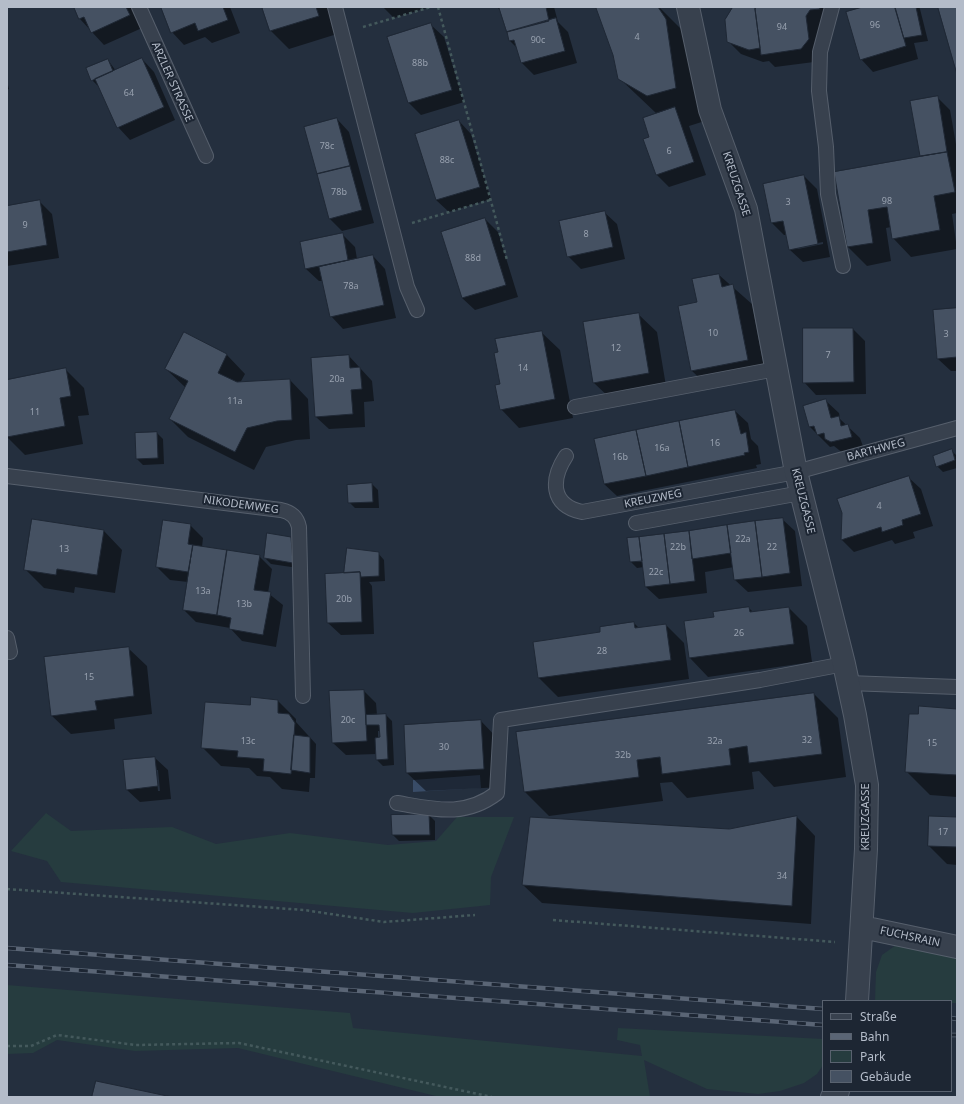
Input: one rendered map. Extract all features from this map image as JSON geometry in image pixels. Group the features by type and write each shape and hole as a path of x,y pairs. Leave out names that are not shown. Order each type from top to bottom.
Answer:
{"street":[{"name":"KREUZGASSE","path":"688,7 710,110 746,209 796,472 846,674 867,785 867,821 857,1000"},
{"name":"FUCHSRAIN","path":"861,943 957,947"}],"lane":[{"name":"ARZLER STRASSE","path":"139,7 206,156"},
{"path":"335,7 407,287 417,310"},
{"path":"832,7 820,52 819,91 826,147 828,194 843,266"},
{"path":"575,407 776,369"},
{"name":"BARTHWEG","path":"796,472 957,428"},
{"name":"KREUZWEG","path":"566,456 557,474 555,483 557,492 560,499 566,506 573,510 582,512 796,472"},
{"name":"NIKODEMWEG","path":"7,476 273,509 292,514 299,527 303,696"},
{"path":"636,523 801,493"},
{"path":"7,638 10,652"},
{"path":"397,804 432,809 461,810 483,803 497,793 501,720 760,680 846,674 957,687"}],"path":[{"path":"341,34 431,7"},
{"path":"438,7 507,260"},
{"path":"392,229 490,200"},
{"path":"7,889 304,910 384,922 475,915"},
{"path":"553,920 861,943"},
{"path":"7,1046 31,1046 57,1034 136,1045 239,1043 492,1097"}],"green space":[{"path":"46,813 71,831 172,827 216,844 290,833 388,845 436,841 457,817 514,817 491,877 490,905 413,913 61,882 47,861 11,851"},
{"path":"896,945 957,956 957,1003 952,1003 952,1000 875,1000 876,972 882,955"},
{"path":"7,985 350,1013 353,1028 642,1056 640,1045 617,1040 618,1028 822,1039 822,1066 817,1074 804,1083 780,1091 758,1094 707,1089 644,1060 650,1097 440,1097 238,1048 135,1051 57,1040 33,1053 7,1054"}],"water":[{"path":"480,775 481,788 413,792 413,780"}],"building":[{"path":"74,7 126,7 130,15 91,33 84,17 79,19"},
{"path":"161,7 223,7 228,20 198,31 195,23 171,33"},
{"path":"262,7 316,7 319,16 270,31"},
{"path":"499,7 546,7 549,21 507,32"},
{"path":"658,7 666,19 676,88 647,96 618,79 613,55 596,8"},
{"path":"733,7 756,7 760,48 749,50 727,42 725,20"},
{"path":"756,7 819,7 820,9 810,10 806,16 809,39 801,49 761,55 755,9"},
{"path":"863,7 895,7 906,46 860,60 846,12"},
{"path":"895,7 916,7 922,35 904,38"},
{"path":"938,7 957,7 957,74"},
{"path":"556,18 565,51 521,63 514,40 509,41 507,32"},
{"path":"431,23 452,90 408,103 387,37"},
{"path":"142,58 164,107 117,128 95,79"},
{"path":"108,59 113,71 91,81 86,68"},
{"path":"938,96 947,152 920,156 910,101"},
{"path":"675,107 694,162 656,175 643,139 649,137 643,118"},
{"path":"337,118 350,166 317,174 304,127"},
{"path":"459,120 480,187 436,200 415,134"},
{"path":"947,152 955,192 934,196 940,230 892,239 887,207 868,210 873,243 847,247 834,172"},
{"path":"350,166 362,210 329,219 317,174"},
{"path":"804,175 818,244 789,250 783,221 771,223 763,184"},
{"path":"40,200 47,245 7,252 7,206"},
{"path":"605,211 613,247 567,257 559,221"},
{"path":"485,218 506,285 462,298 441,232"},
{"path":"343,233 348,260 305,269 300,242"},
{"path":"373,255 384,305 330,317 319,267"},
{"path":"719,274 722,287 733,284 748,360 691,371 678,306 697,302 692,279"},
{"path":"957,308 957,357 937,359 933,310"},
{"path":"639,313 649,373 593,383 583,322"},
{"path":"803,328 853,328 854,382 803,383"},
{"path":"542,331 555,399 500,410 495,385 500,384 494,353 498,352 495,339"},
{"path":"184,332 227,354 218,373 237,382 290,379 292,420 277,421 247,428 235,452 169,419 188,381 165,369"},
{"path":"349,355 350,368 360,367 362,389 351,390 353,414 315,417 311,358"},
{"path":"66,368 71,396 60,398 65,426 7,437 7,380"},
{"path":"826,399 831,418 839,416 841,426 848,424 852,437 831,442 825,439 824,433 817,435 814,426 809,427 803,406"},
{"path":"735,410 741,434 746,432 749,452 744,453 745,455 688,467 679,421"},
{"path":"679,421 688,467 646,476 636,430"},
{"path":"636,430 646,476 604,484 594,439"},
{"path":"157,432 158,458 136,459 135,433"},
{"path":"952,449 955,460 936,467 933,456"},
{"path":"909,476 921,514 902,520 903,525 882,532 881,527 841,540 842,513 837,499"},
{"path":"372,483 373,502 348,503 347,485"},
{"path":"783,518 790,573 762,577 755,521"},
{"path":"32,519 104,530 97,575 57,569 56,575 24,570"},
{"path":"163,520 191,524 188,544 193,545 188,572 156,567"},
{"path":"755,521 762,577 734,580 727,525"},
{"path":"727,525 731,553 692,559 689,531"},
{"path":"689,531 695,581 670,584 664,534"},
{"path":"267,533 291,537 293,563 264,558"},
{"path":"664,534 670,584 645,587 639,537"},
{"path":"639,537 642,561 630,562 627,538"},
{"path":"193,545 227,550 217,615 183,610"},
{"path":"347,548 379,552 379,576 361,577 360,572 344,573"},
{"path":"227,550 260,555 254,590 271,592 263,635 229,629 231,618 217,615"},
{"path":"360,572 362,622 327,623 325,574"},
{"path":"749,607 750,612 789,607 794,644 689,658 684,621 714,617 713,612"},
{"path":"634,622 635,628 666,624 671,660 538,678 533,642 600,632 600,627"},
{"path":"129,647 134,696 95,701 97,710 51,716 44,657"},
{"path":"364,690 367,741 332,743 329,691"},
{"path":"814,693 822,754 749,763 747,746 729,749 731,765 662,774 660,757 637,760 639,777 524,792 516,732"},
{"path":"251,697 278,700 278,713 289,714 295,723 291,774 263,771 264,759 237,757 238,751 201,748 205,702 250,705"},
{"path":"919,706 957,709 957,775 905,772 909,714 918,714"},
{"path":"386,714 388,759 376,760 375,738 380,737 379,725 366,725 366,715"},
{"path":"481,720 484,769 406,773 404,725"},
{"path":"294,735 310,737 310,773 291,770"},
{"path":"155,757 158,786 126,790 123,760"},
{"path":"429,814 430,835 392,835 391,815"},
{"path":"797,816 792,906 522,885 530,817 729,829"},
{"path":"929,816 957,817 957,847 928,846"},
{"path":"96,1081 172,1097 92,1097"}],"railway":[{"path":"7,948 822,1009"},
{"path":"7,965 822,1025"},
{"path":"952,1018 957,1019"},
{"path":"952,1035 957,1035"}]}
